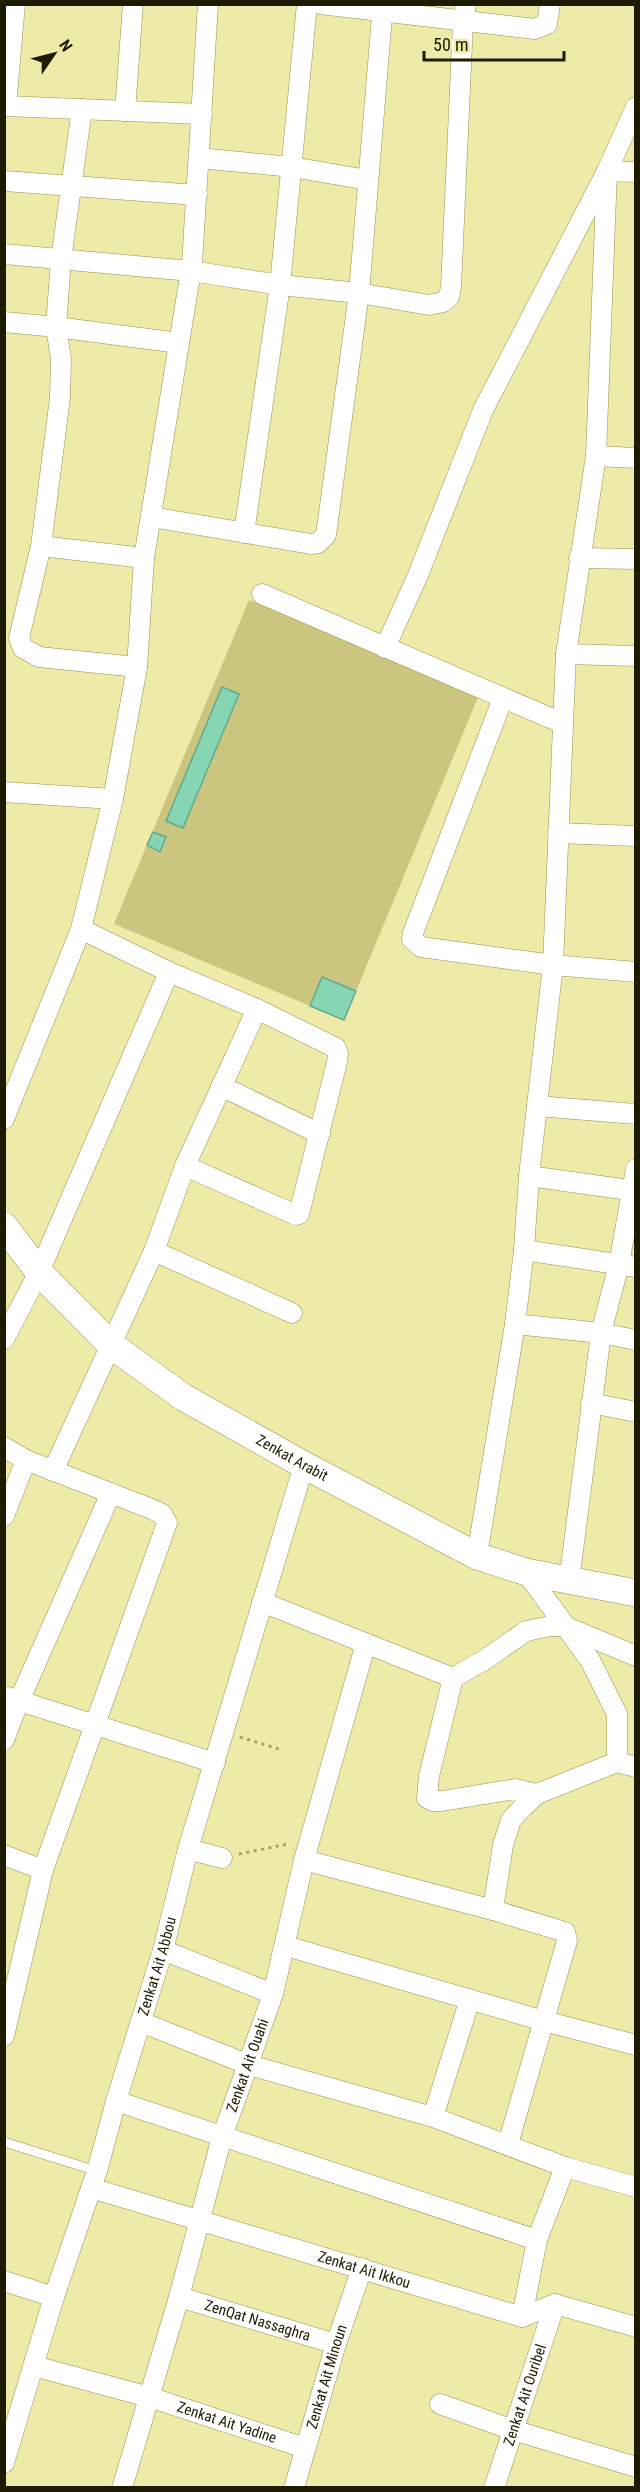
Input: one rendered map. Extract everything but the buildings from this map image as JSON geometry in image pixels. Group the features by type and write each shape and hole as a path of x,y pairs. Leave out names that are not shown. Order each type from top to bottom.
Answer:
{"street":[{"path":"15,4 5,106 202,114"},
{"path":"125,111 133,4"},
{"path":"4,1119 81,929 113,799 137,667 144,558 191,271 208,4"},
{"path":"244,533 280,285 307,4"},
{"path":"320,4 464,13 539,28 547,24 550,4"},
{"path":"150,518 311,544 318,543 326,535 359,293 383,8"},
{"path":"4,254 191,271 437,305 448,297 451,287 464,13"},
{"path":"385,648 418,575 483,410 607,171 636,107"},
{"path":"82,109 61,259 56,327 61,359 60,398 41,546 19,638 23,648 39,657 137,667"},
{"path":"199,158 292,167 368,180"},
{"path":"607,171 636,172"},
{"path":"477,1556 515,1324 553,965 566,654 596,456 607,171"},
{"path":"4,181 197,195"},
{"path":"4,322 179,344"},
{"path":"596,456 636,458"},
{"path":"41,546 144,558"},
{"path":"579,558 636,559"},
{"path":"262,594 562,723"},
{"path":"566,654 636,656"},
{"path":"503,698 412,939 422,947 553,965 636,972"},
{"path":"4,792 113,799"},
{"path":"558,833 636,836"},
{"path":"81,929 169,972 257,1009 336,1048 337,1062 320,1134 302,1209 296,1215 185,1166"},
{"path":"4,1339 39,1272 169,972"},
{"path":"53,1471 154,1251 185,1166 257,1009"},
{"path":"221,1086 320,1134"},
{"path":"537,1106 636,1114"},
{"path":"569,1582 601,1333 627,1265 636,1169"},
{"path":"529,1176 633,1191"},
{"name":"Zenkat Arabit","path":"4,1226 39,1272 111,1345 183,1397 304,1465 477,1556 526,1572 636,1593"},
{"path":"524,1250 627,1265"},
{"path":"154,1251 292,1312"},
{"path":"515,1324 601,1333 636,1340"},
{"path":"591,1403 636,1412"},
{"path":"4,1447 26,1460 162,1514 166,1522 43,1870 6,2024"},
{"path":"4,1516 26,1460"},
{"name":"Zenkat Ait Abbou","path":"4,2463 54,2297 94,2180 116,2100 163,1950 188,1849 304,1465"},
{"path":"4,1740 12,1699 111,1493"},
{"path":"493,1910 503,1845 511,1820 537,1794 626,1764 616,1714 590,1660 526,1572"},
{"path":"262,1602 453,1678"},
{"path":"537,1794 515,1789 442,1801 427,1798 429,1776 453,1678 486,1659 526,1631 564,1626 636,1656"},
{"name":"Zenkat Ait Ouahi","path":"122,2487 222,2137 273,1994 286,1946 304,1860 366,1643"},
{"path":"12,1699 215,1763"},
{"path":"188,1849 222,1858"},
{"path":"4,1855 43,1870"},
{"path":"304,1860 562,1930 567,1941 508,2144"},
{"path":"286,1946 544,2021 636,2045"},
{"path":"163,1950 273,1994"},
{"path":"433,2117 470,2000"},
{"path":"141,2022 249,2065 433,2117 565,2167 636,2187"},
{"path":"116,2100 537,2240"},
{"path":"522,2317 537,2240 565,2167"},
{"name":"Zenkat Ait Ikkou","path":"94,2180 198,2219 522,2317"},
{"name":"Zenkat Ait Minoun","path":"294,2487 336,2344 362,2268"},
{"path":"4,2281 54,2297"},
{"name":"ZenQat Nassaghra","path":"178,2297 336,2344"},
{"path":"522,2317 555,2304 636,2327"},
{"name":"Zenkat Ait Ouribel","path":"494,2487 555,2304"},
{"name":"Zenkat Ait Yadine","path":"34,2366 149,2397 305,2448"},
{"path":"440,2404 513,2430 636,2467"}],"lane":[{"path":"4,2142 94,2180"}],"path":[{"path":"224,1732 282,1749"},
{"path":"222,1858 310,1839"}],"shaded area":[{"path":"249,600 479,695 344,1020 114,924"}]}
